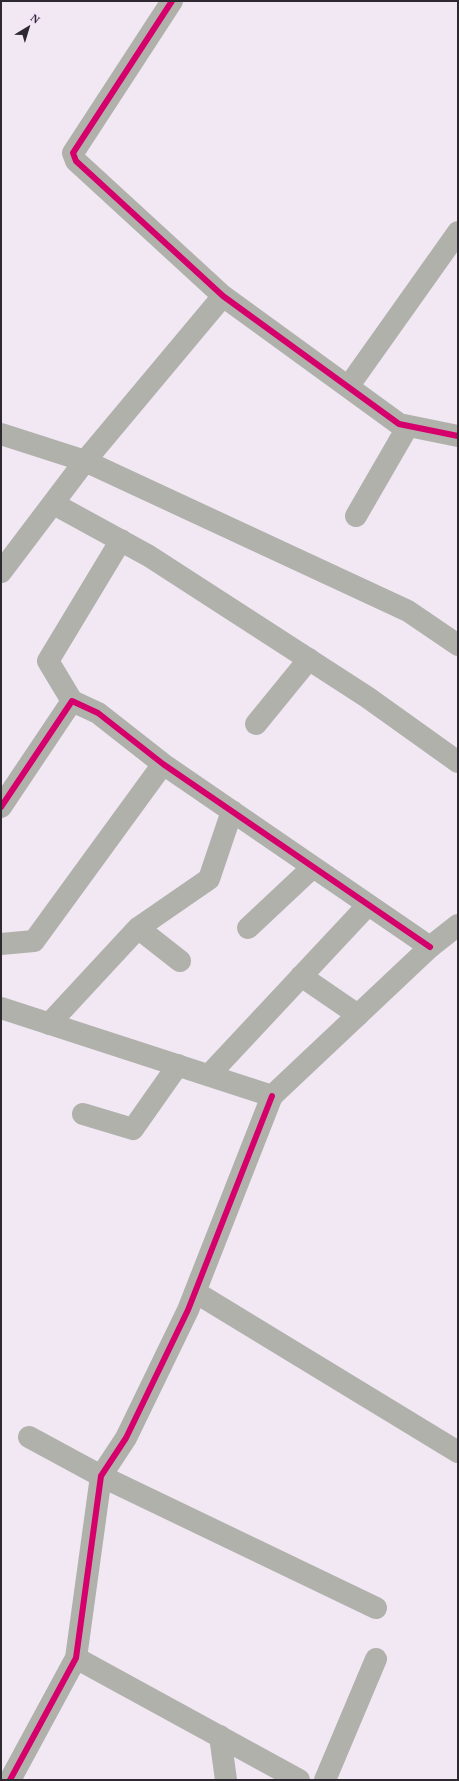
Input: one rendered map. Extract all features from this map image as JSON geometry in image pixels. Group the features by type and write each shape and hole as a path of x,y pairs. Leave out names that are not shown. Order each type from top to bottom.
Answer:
{"street":[{"path":"172,1 73,153 76,160 223,296 399,424 458,436"},
{"path":"348,387 458,232"},
{"path":"1,572 54,504 85,461 223,296"},
{"path":"356,516 408,426"},
{"path":"1,434 85,461 408,611 458,645"},
{"path":"54,504 149,556 368,697 458,762"},
{"path":"121,540 48,661 72,701 98,713 163,764 430,947"},
{"path":"256,724 309,659"},
{"path":"1,807 72,701"},
{"path":"1,944 34,941 163,764"},
{"path":"50,1024 138,928 208,879 232,811"},
{"path":"248,928 314,867"},
{"path":"209,1075 368,905"},
{"path":"10,1780 76,1658 101,1476 126,1438 188,1310 272,1096 430,947 458,925"},
{"path":"138,928 180,961"},
{"path":"302,976 358,1015"},
{"path":"1,1008 272,1096"},
{"path":"83,1114 133,1129 178,1065"},
{"path":"195,1292 458,1452"},
{"path":"29,1437 101,1476 376,1608"},
{"path":"76,1658 299,1780"},
{"path":"325,1780 376,1659"},
{"path":"220,1736 226,1780"}],"cycle path":[{"path":"172,1 73,153 76,161 223,296 399,424 458,436"},
{"path":"1,807 72,701 98,713 163,764 430,947"},
{"path":"10,1780 76,1658 101,1476 126,1438 188,1310 272,1096"}]}
